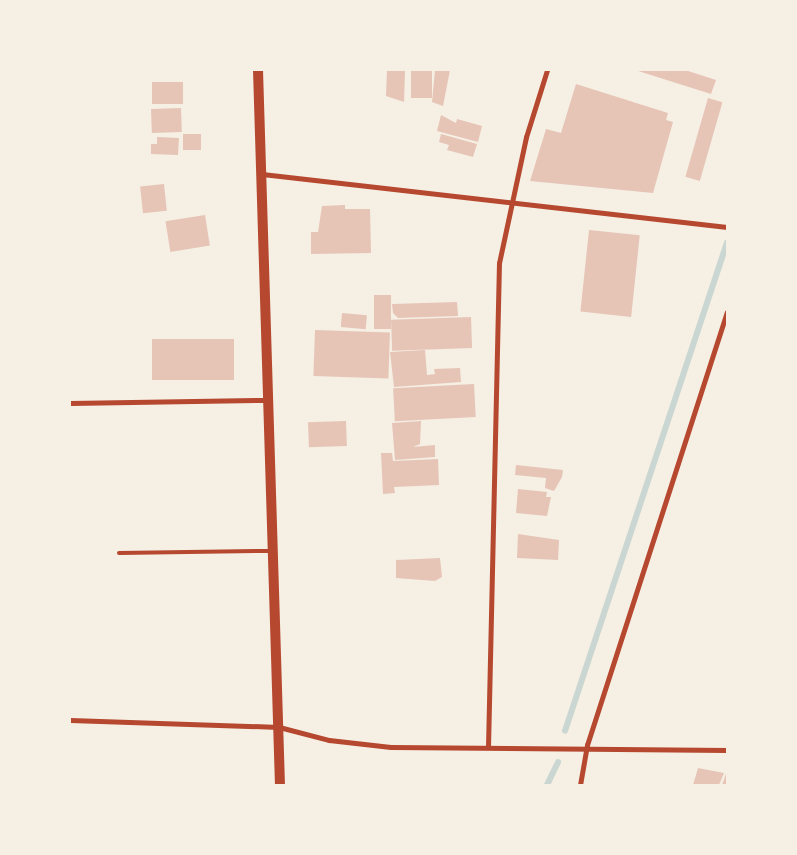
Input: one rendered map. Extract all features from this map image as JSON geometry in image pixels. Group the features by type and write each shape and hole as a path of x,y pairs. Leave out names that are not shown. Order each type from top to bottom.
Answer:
{"main road":[{"path":"258,70 266,400 280,785"}],"street":[{"path":"488,746 499,263 512,202 547,70"},
{"path":"262,174 727,227"},
{"path":"580,785 587,745 727,312"},
{"path":"70,403 266,400"},
{"path":"70,720 279,727 361,745 587,745 727,750"}],"lane":[{"path":"119,553 271,551"}],"building":[{"path":"387,70 405,70 404,102 386,96"},
{"path":"411,70 432,70 432,98 411,98"},
{"path":"435,70 450,70 443,106 432,102"},
{"path":"635,70 685,70 716,80 711,94"},
{"path":"152,82 183,82 183,104 152,104"},
{"path":"576,84 668,113 666,120 673,122 653,193 530,181 546,129 561,133"},
{"path":"708,98 722,102 700,181 685,177"},
{"path":"181,108 182,132 152,133 151,109"},
{"path":"441,115 456,123 457,119 482,126 478,142 437,131"},
{"path":"183,134 201,134 201,150 183,150"},
{"path":"441,134 477,144 473,157 447,150 449,145 439,142"},
{"path":"157,137 179,138 178,155 151,154 151,144 157,144"},
{"path":"164,184 167,211 143,213 140,187"},
{"path":"345,205 345,209 370,209 371,253 311,254 311,232 318,232 322,206"},
{"path":"205,215 210,246 170,252 165,221"},
{"path":"589,230 640,235 631,317 580,312"},
{"path":"374,295 391,295 391,329 374,329"},
{"path":"457,302 458,316 398,318 393,313 392,304"},
{"path":"342,313 367,315 366,329 341,327"},
{"path":"471,317 472,348 392,351 391,320"},
{"path":"315,330 390,333 388,379 313,376"},
{"path":"152,339 234,339 234,380 152,380"},
{"path":"425,350 427,375 435,374 434,369 460,368 461,382 394,387 390,352"},
{"path":"474,384 476,417 395,421 393,388"},
{"path":"346,421 347,446 309,447 308,422"},
{"path":"421,421 420,444 413,447 435,445 435,457 395,460 392,423"},
{"path":"381,453 392,453 393,461 438,459 439,485 394,487 395,493 383,494"},
{"path":"516,465 563,470 562,477 554,491 545,488 546,478 515,475"},
{"path":"518,489 547,492 546,497 551,497 547,516 516,513"},
{"path":"518,534 559,540 558,560 517,558"},
{"path":"440,558 442,577 435,581 396,578 396,560"},
{"path":"698,768 724,773 719,785 693,785"},
{"path":"727,771 727,785 722,785"}],"waterway":[{"path":"565,731 727,243"},
{"path":"547,785 558,762"}]}
